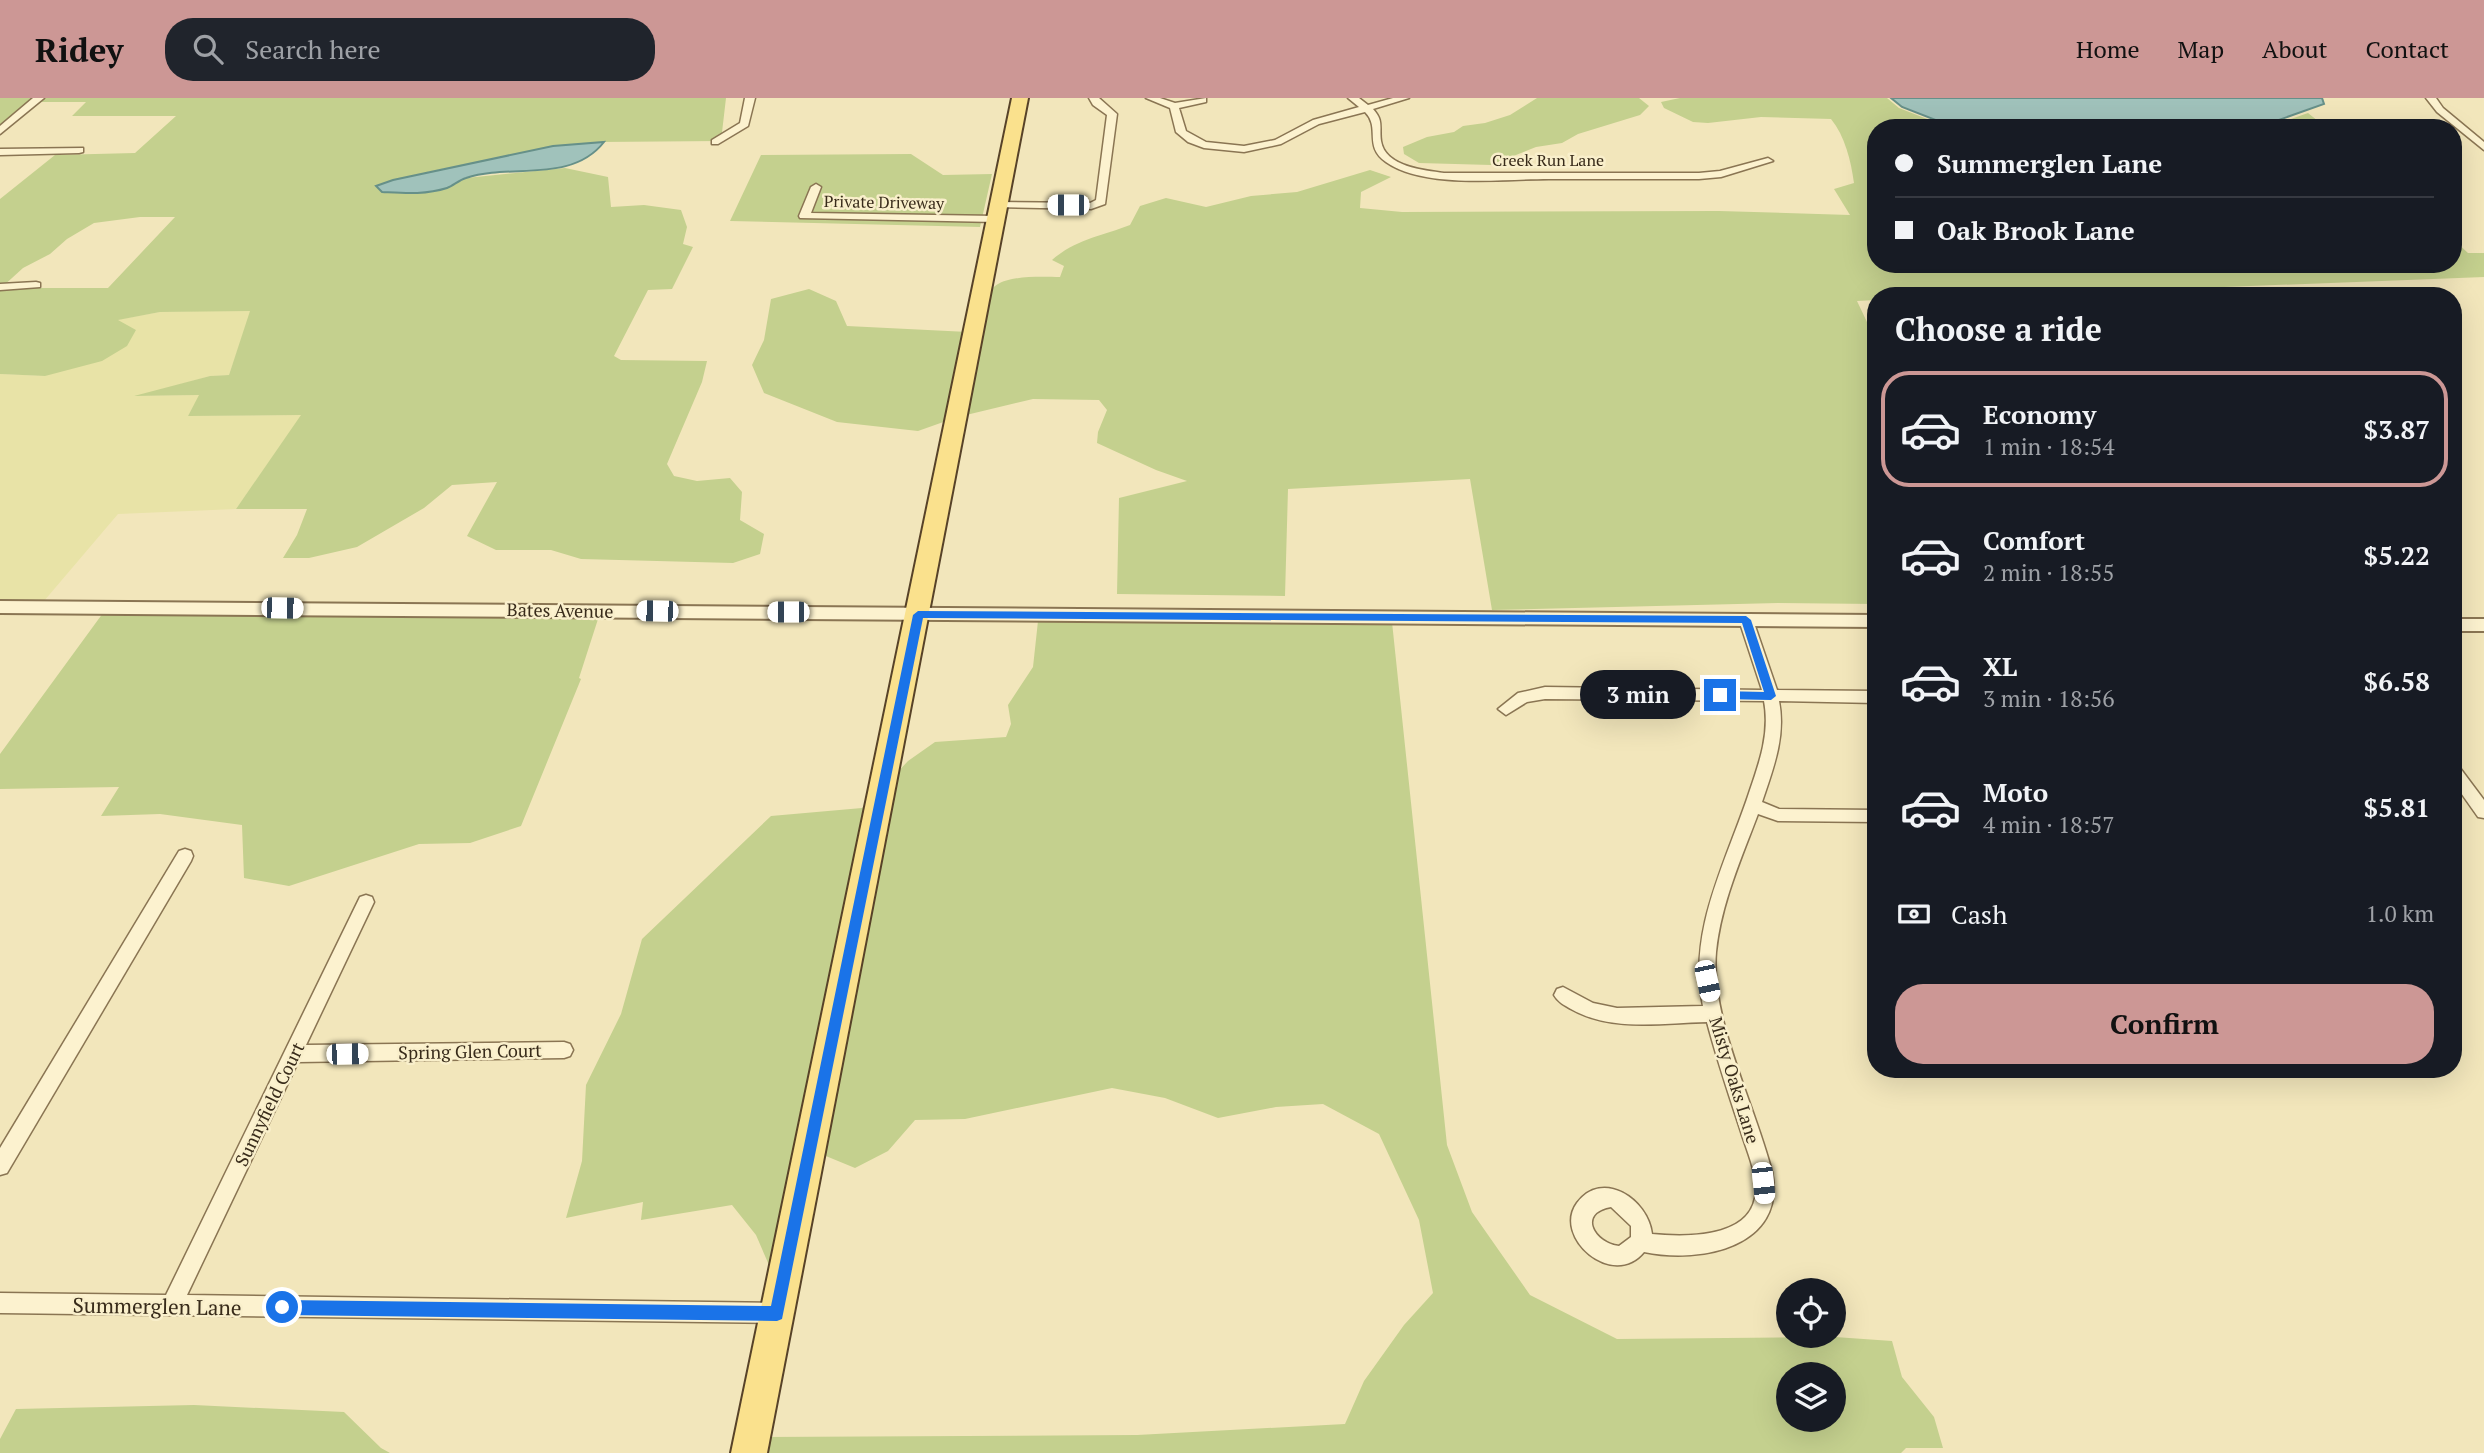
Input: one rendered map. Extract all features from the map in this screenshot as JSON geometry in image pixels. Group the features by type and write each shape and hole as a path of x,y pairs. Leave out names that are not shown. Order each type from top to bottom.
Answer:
{"main road":[{"path":"749,1453 1020,98"}],"street":[{"path":"0,131 39,98"},
{"path":"715,142 745,124 750,98"},
{"path":"997,212 1093,205 1101,202 1112,113 1096,103 1094,98"},
{"path":"1151,98 1174,106 1203,100"},
{"path":"1353,98 1366,108"},
{"path":"1174,106 1181,132 1204,145 1224,149 1278,142 1316,122 1404,98"},
{"path":"2431,98 2451,119"},
{"name":"Creek Run Lane","path":"1366,108 1378,124 1376,142 1382,154 1399,165 1418,172 1444,176 1699,176 1721,174 1768,161"},
{"path":"2462,128 2484,147"},
{"path":"0,152 79,150"},
{"name":"Private Driveway","path":"816,187 804,216 997,212"},
{"path":"0,287 36,285"},
{"name":"Bates Avenue","path":"0,607 1867,621"},
{"name":"Misty Oaks Lane","path":"1640,1241 1653,1245 1690,1245 1736,1235 1756,1219 1765,1197 1762,1169 1715,1014 1707,981 1706,956 1713,920 1754,806 1773,742 1771,696 1746,620"},
{"path":"2462,625 2484,625"},
{"path":"1506,709 1523,696 1545,693 1867,697"},
{"path":"2462,783 2484,812"},
{"path":"1754,806 1778,815 1867,816"},
{"path":"0,1166 185,856"},
{"name":"Sunnyfield Court","path":"172,1306 366,902"},
{"path":"1563,995 1589,1010 1617,1016 1715,1014"},
{"name":"Spring Glen Court","path":"293,1055 564,1050"},
{"name":"Summerglen Lane","path":"0,1303 777,1314"}],"shaded area":[{"path":"251,311 229,375 210,376 138,396 200,395 188,416 302,415 236,509 118,514 44,601 0,602 0,374 45,376 136,331 116,320 160,312"}],"green space":[{"path":"0,98 726,98 721,141 600,142 553,146 428,172 447,188 466,178 565,168 608,177 611,207 644,205 681,210 687,227 683,244 693,247 672,289 648,290 614,356 621,360 707,361 702,382 667,464 674,476 697,481 730,478 742,492 740,520 764,534 760,554 733,563 581,559 551,550 496,550 467,536 497,482 452,485 424,508 357,547 309,558 283,558 297,535 307,509 236,509 301,415 188,416 199,395 134,396 210,376 229,375 250,311 160,312 118,320 136,330 127,346 102,361 45,376 0,374 0,199 55,155 135,153 176,116 72,116 86,102 34,102 0,129","holes":["140,217 175,217 108,288 1,288 23,268 50,254 67,239 94,223"]},
{"path":"1537,98 1639,98 1649,106 1640,115 1578,134 1562,143 1536,147 1491,165 1419,163 1404,154 1403,147 1427,137 1454,132 1463,126 1510,115"},
{"path":"1680,98 1887,98 1899,108 1927,119 1867,119 1867,273 2462,273 2462,247 2468,253 2484,253 2484,277 2225,287 1867,287 1867,300 1857,301 1867,322 1867,604 1778,603 1492,610 1470,479 1288,489 1285,596 1117,594 1119,498 1187,481 1097,443 1098,432 1107,410 1099,400 1033,399 962,416 989,309 988,297 993,288 1012,279 1060,277 1064,266 1052,260 1061,253 1080,243 1130,225 1140,206 1166,198 1206,207 1251,196 1297,192 1370,170 1391,177 1361,192 1360,208 1402,212 1719,211 1850,215 1834,189 1854,183 1847,149 1831,119 1761,117 1693,122 1664,108 1661,102"},
{"path":"2308,113 2316,119 2291,119"},
{"path":"911,154 943,175 992,174 980,227 730,221 761,155"},
{"path":"809,289 836,301 847,326 968,332 949,420 918,431 837,422 764,393 752,365 764,340 771,299"},
{"path":"103,613 599,616 579,678 581,679 521,826 470,843 419,844 289,886 244,878 242,825 160,814 101,816 119,787 0,789 0,754"},
{"path":"1038,621 1392,622 1447,1145 1472,1212 1530,1295 1617,1339 1776,1338 1776,1348 1846,1348 1846,1338 1892,1341 1902,1377 1934,1417 1943,1448 1906,1448 1901,1453 759,1453 762,1437 1137,1435 1345,1424 1364,1381 1404,1325 1433,1293 1419,1220 1379,1134 1323,1104 1276,1107 1218,1118 1165,1098 1112,1088 965,1119 915,1120 888,1151 855,1168 821,1154 892,778 908,761 935,742 1006,737 1011,724 1008,705 1033,667"},
{"path":"873,796 772,1272 756,1235 732,1205 641,1220 643,1202 566,1218 582,1161 586,1085 621,1014 642,939 771,816 862,808"},
{"path":"194,1405 344,1412 381,1448 390,1453 0,1453 0,1439 16,1409"}],"water":[{"path":"1891,98 2322,98 2324,104 2282,119 1933,119 1902,107"},
{"path":"604,142 590,155 558,168 483,174 463,179 447,188 422,193 382,192 376,186 393,180 553,146"}],"route":[{"path":"282,1307 777,1314 918,615 1746,620 1771,696 1720,695"}]}
